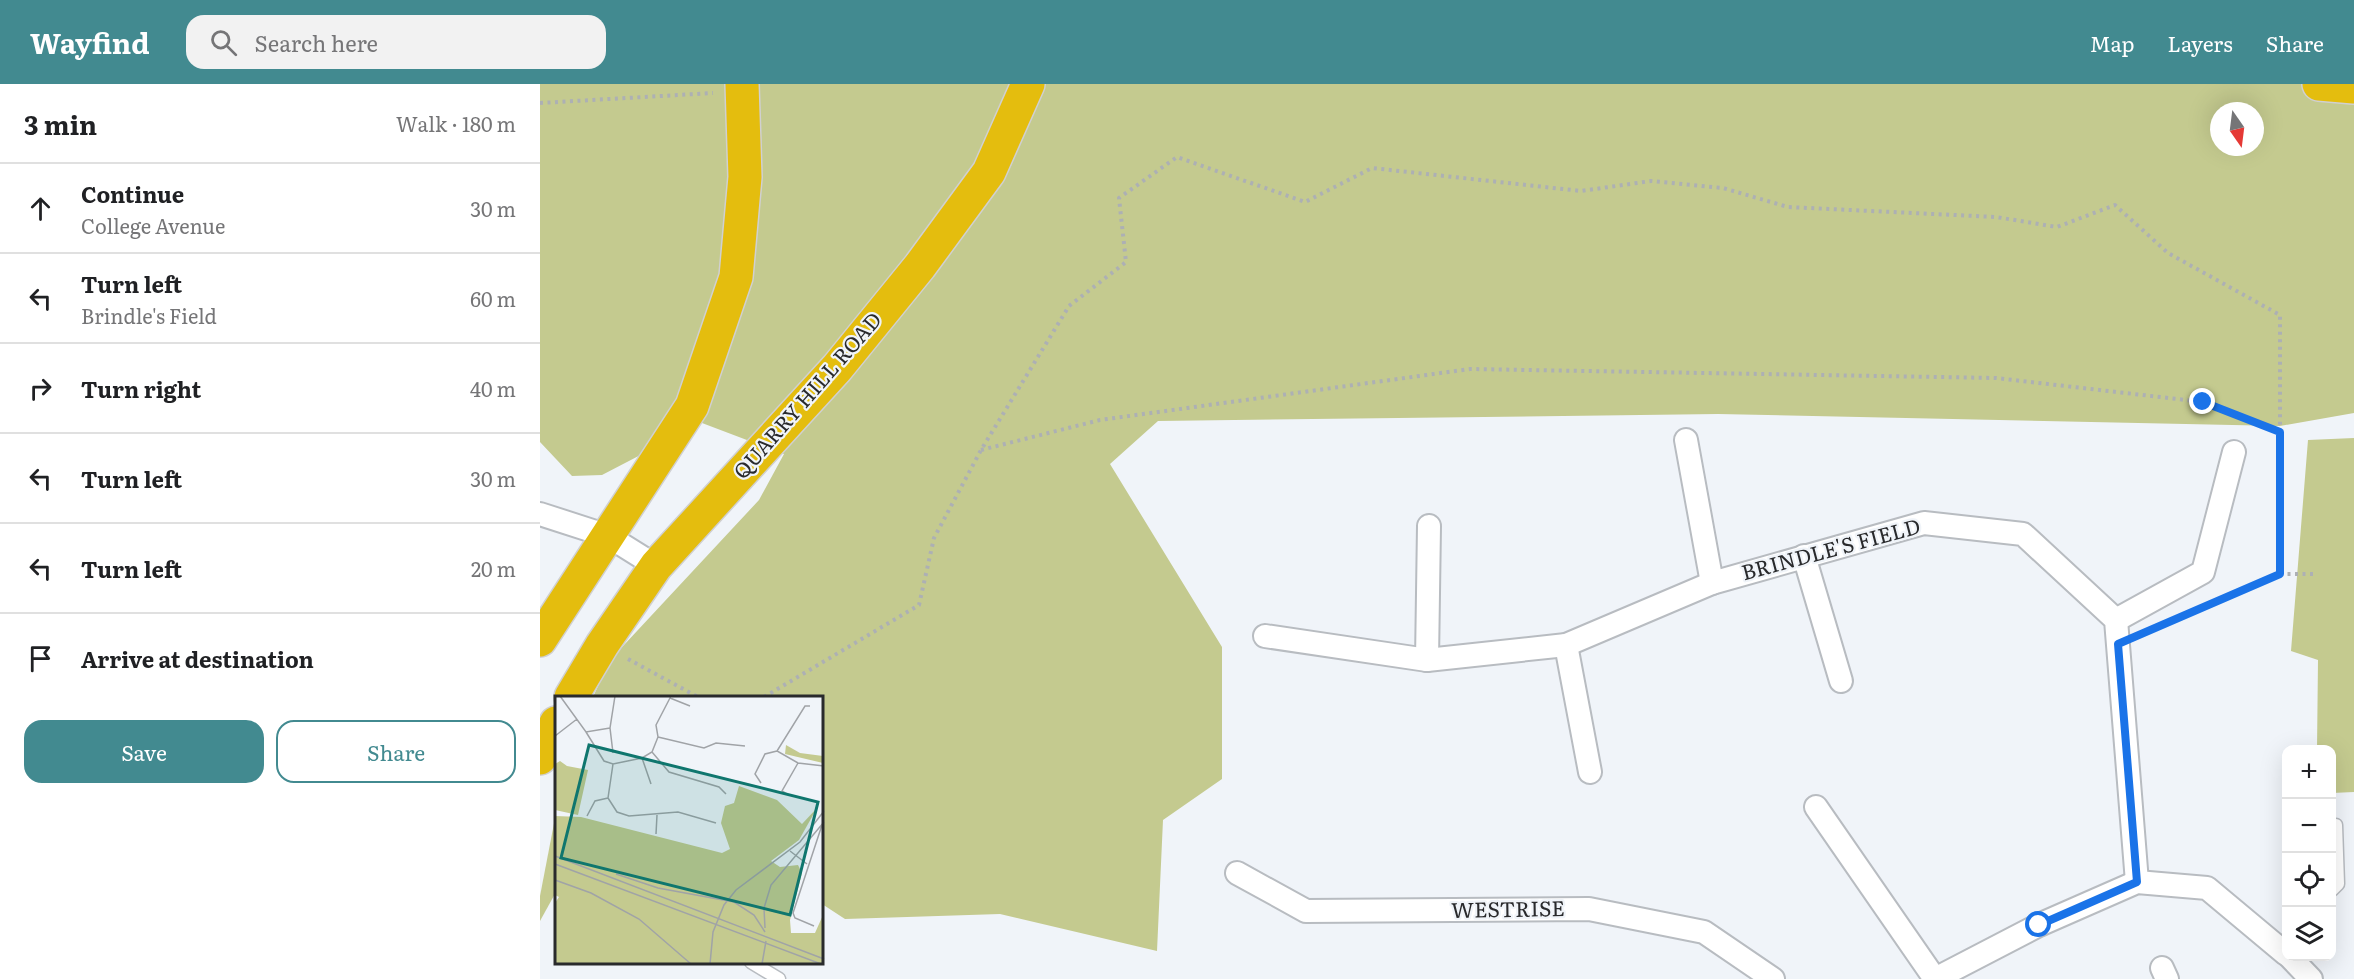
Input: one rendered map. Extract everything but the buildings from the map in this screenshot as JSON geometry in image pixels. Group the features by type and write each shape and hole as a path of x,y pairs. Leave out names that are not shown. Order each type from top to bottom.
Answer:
{"highway":[{"name":"QUARRY HILL ROAD","path":"573,696 602,645 656,566 837,368 920,266 989,172 1028,84"},
{"path":"2319,84 2354,87"},
{"path":"540,640 692,406 736,277 746,177 742,88"},
{"path":"540,758 555,725"}],"street":[{"path":"1686,440 1712,583"},
{"path":"2137,882 2116,620 2204,572 2234,452"},
{"path":"540,514 608,536 656,566"},
{"name":"BRINDLE'S FIELD","path":"1265,636 1427,660 1566,645 1712,583 1924,523 2024,534 2116,620"},
{"path":"1427,660 1429,526"},
{"path":"1804,556 1841,681"},
{"path":"1566,645 1590,772"},
{"path":"1816,807 1935,979 2039,925 2137,882 2207,888 2282,947"},
{"name":"WESTRISE","path":"1237,873 1306,911 1589,909 1704,932 1773,979"},
{"path":"2295,961 2311,979"}],"lane":[{"path":"2336,825 2338,884 2336,886"},
{"path":"752,964 779,979"}],"path":[{"path":"540,103 742,88"},
{"path":"766,696 919,605 934,538 981,450 1070,306 1126,262 1119,198 1176,157 1305,202 1372,168 1581,191 1651,182 1723,188 1788,207 1996,217 2057,227 2115,205 2168,253 2280,315 2280,574"},
{"path":"981,450 1100,420 1470,369 1996,378 2203,402 2280,432"},
{"path":"2161,626 2280,574 2315,574"},
{"path":"602,645 696,696"}],"green space":[{"path":"540,84 2354,84 2354,413 2280,426 1718,414 1158,421 1110,464 1222,647 1222,779 1163,820 1157,951 1000,914 845,919 824,905 824,696 593,696 610,660 759,500 784,454 702,423 602,475 572,476 540,442"},
{"path":"2354,438 2354,792 2336,793 2336,745 2317,745 2318,660 2291,651 2308,440"},
{"path":"555,818 555,894 540,921 540,896"}],"route":[{"path":"2039,925 2137,882 2118,644 2280,574 2280,432 2203,402"}]}
